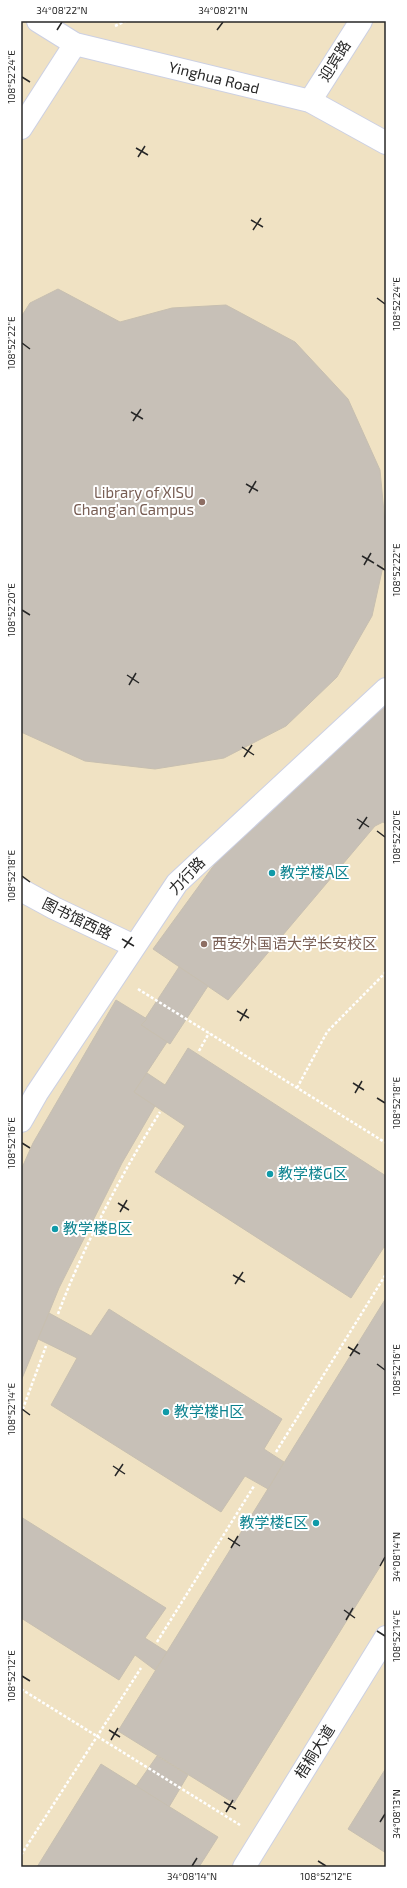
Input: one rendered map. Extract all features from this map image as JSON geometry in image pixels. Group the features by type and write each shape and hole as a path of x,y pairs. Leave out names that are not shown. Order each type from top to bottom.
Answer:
{"street":[{"name":"Yinghua Road","path":"38,21 75,44 310,101 386,143"},
{"name":"迎宾路","path":"310,101 361,21"},
{"path":"21,128 75,44"},
{"name":"力行路","path":"21,1121 37,1093 177,883 386,689"},
{"name":"图书馆西路","path":"21,890 54,908 134,946"},
{"path":"102,931 117,935 134,933 143,928 154,917"},
{"path":"102,931 112,942 118,954 119,961 116,975"},
{"name":"梧桐大道","path":"244,1867 386,1637"}],"path":[{"path":"297,1088 326,1032 386,972"},
{"path":"116,975 386,1143"},
{"path":"198,1051 209,1034"},
{"path":"58,1314 106,1210 160,1112"},
{"path":"276,1452 386,1274"},
{"path":"21,1414 46,1346"},
{"path":"157,1642 254,1486"},
{"path":"21,1855 141,1668"},
{"path":"21,1689 261,1838"}],"shaded area":[{"name":"西安外国语大学长安校区","path":"21,21 386,21 386,1867 21,1867"}],"building":[{"name":"Library of XISU Chang'an Campus","path":"58,289 120,322 172,308 226,305 295,342 348,399 380,470 386,534 386,553 372,616 337,677 286,726 224,758 155,769 85,761 21,732 21,317 30,303"},
{"name":"教学楼A区","path":"386,702 386,824 383,822 375,826 228,1000 153,949 252,813"},
{"path":"179,967 208,986 170,1044 141,1025"},
{"name":"教学楼B区","path":"116,1000 147,1019 141,1025 167,1042 134,1092 155,1106 122,1163 59,1288 21,1381 21,1170 33,1143"},
{"name":"教学楼G区","path":"188,1048 386,1176 386,1249 384,1247 351,1298 155,1172 185,1126 134,1092 147,1073 165,1085"},
{"name":"教学楼E区","path":"386,1298 386,1557 234,1803 118,1731"},
{"name":"教学楼H区","path":"109,1309 282,1419 264,1449 284,1462 268,1489 245,1476 221,1512 51,1405 77,1358 38,1339 49,1313 91,1336"},
{"path":"21,1517 166,1608 145,1638 167,1652 155,1670 135,1655 119,1680 21,1618"},
{"path":"157,1756 188,1775 169,1807 136,1786"},
{"path":"101,1764 218,1837 199,1867 37,1867"},
{"path":"386,1768 386,1853 348,1829"}],"place":[{"name":"Library of XISU Chang'an Campus","path":"202,502"},
{"name":"教学楼A区","path":"272,873"},
{"name":"西安外国语大学长安校区","path":"204,944"},
{"name":"教学楼G区","path":"270,1174"},
{"name":"教学楼B区","path":"55,1229"},
{"name":"教学楼H区","path":"166,1412"},
{"name":"教学楼E区","path":"316,1523"}]}
